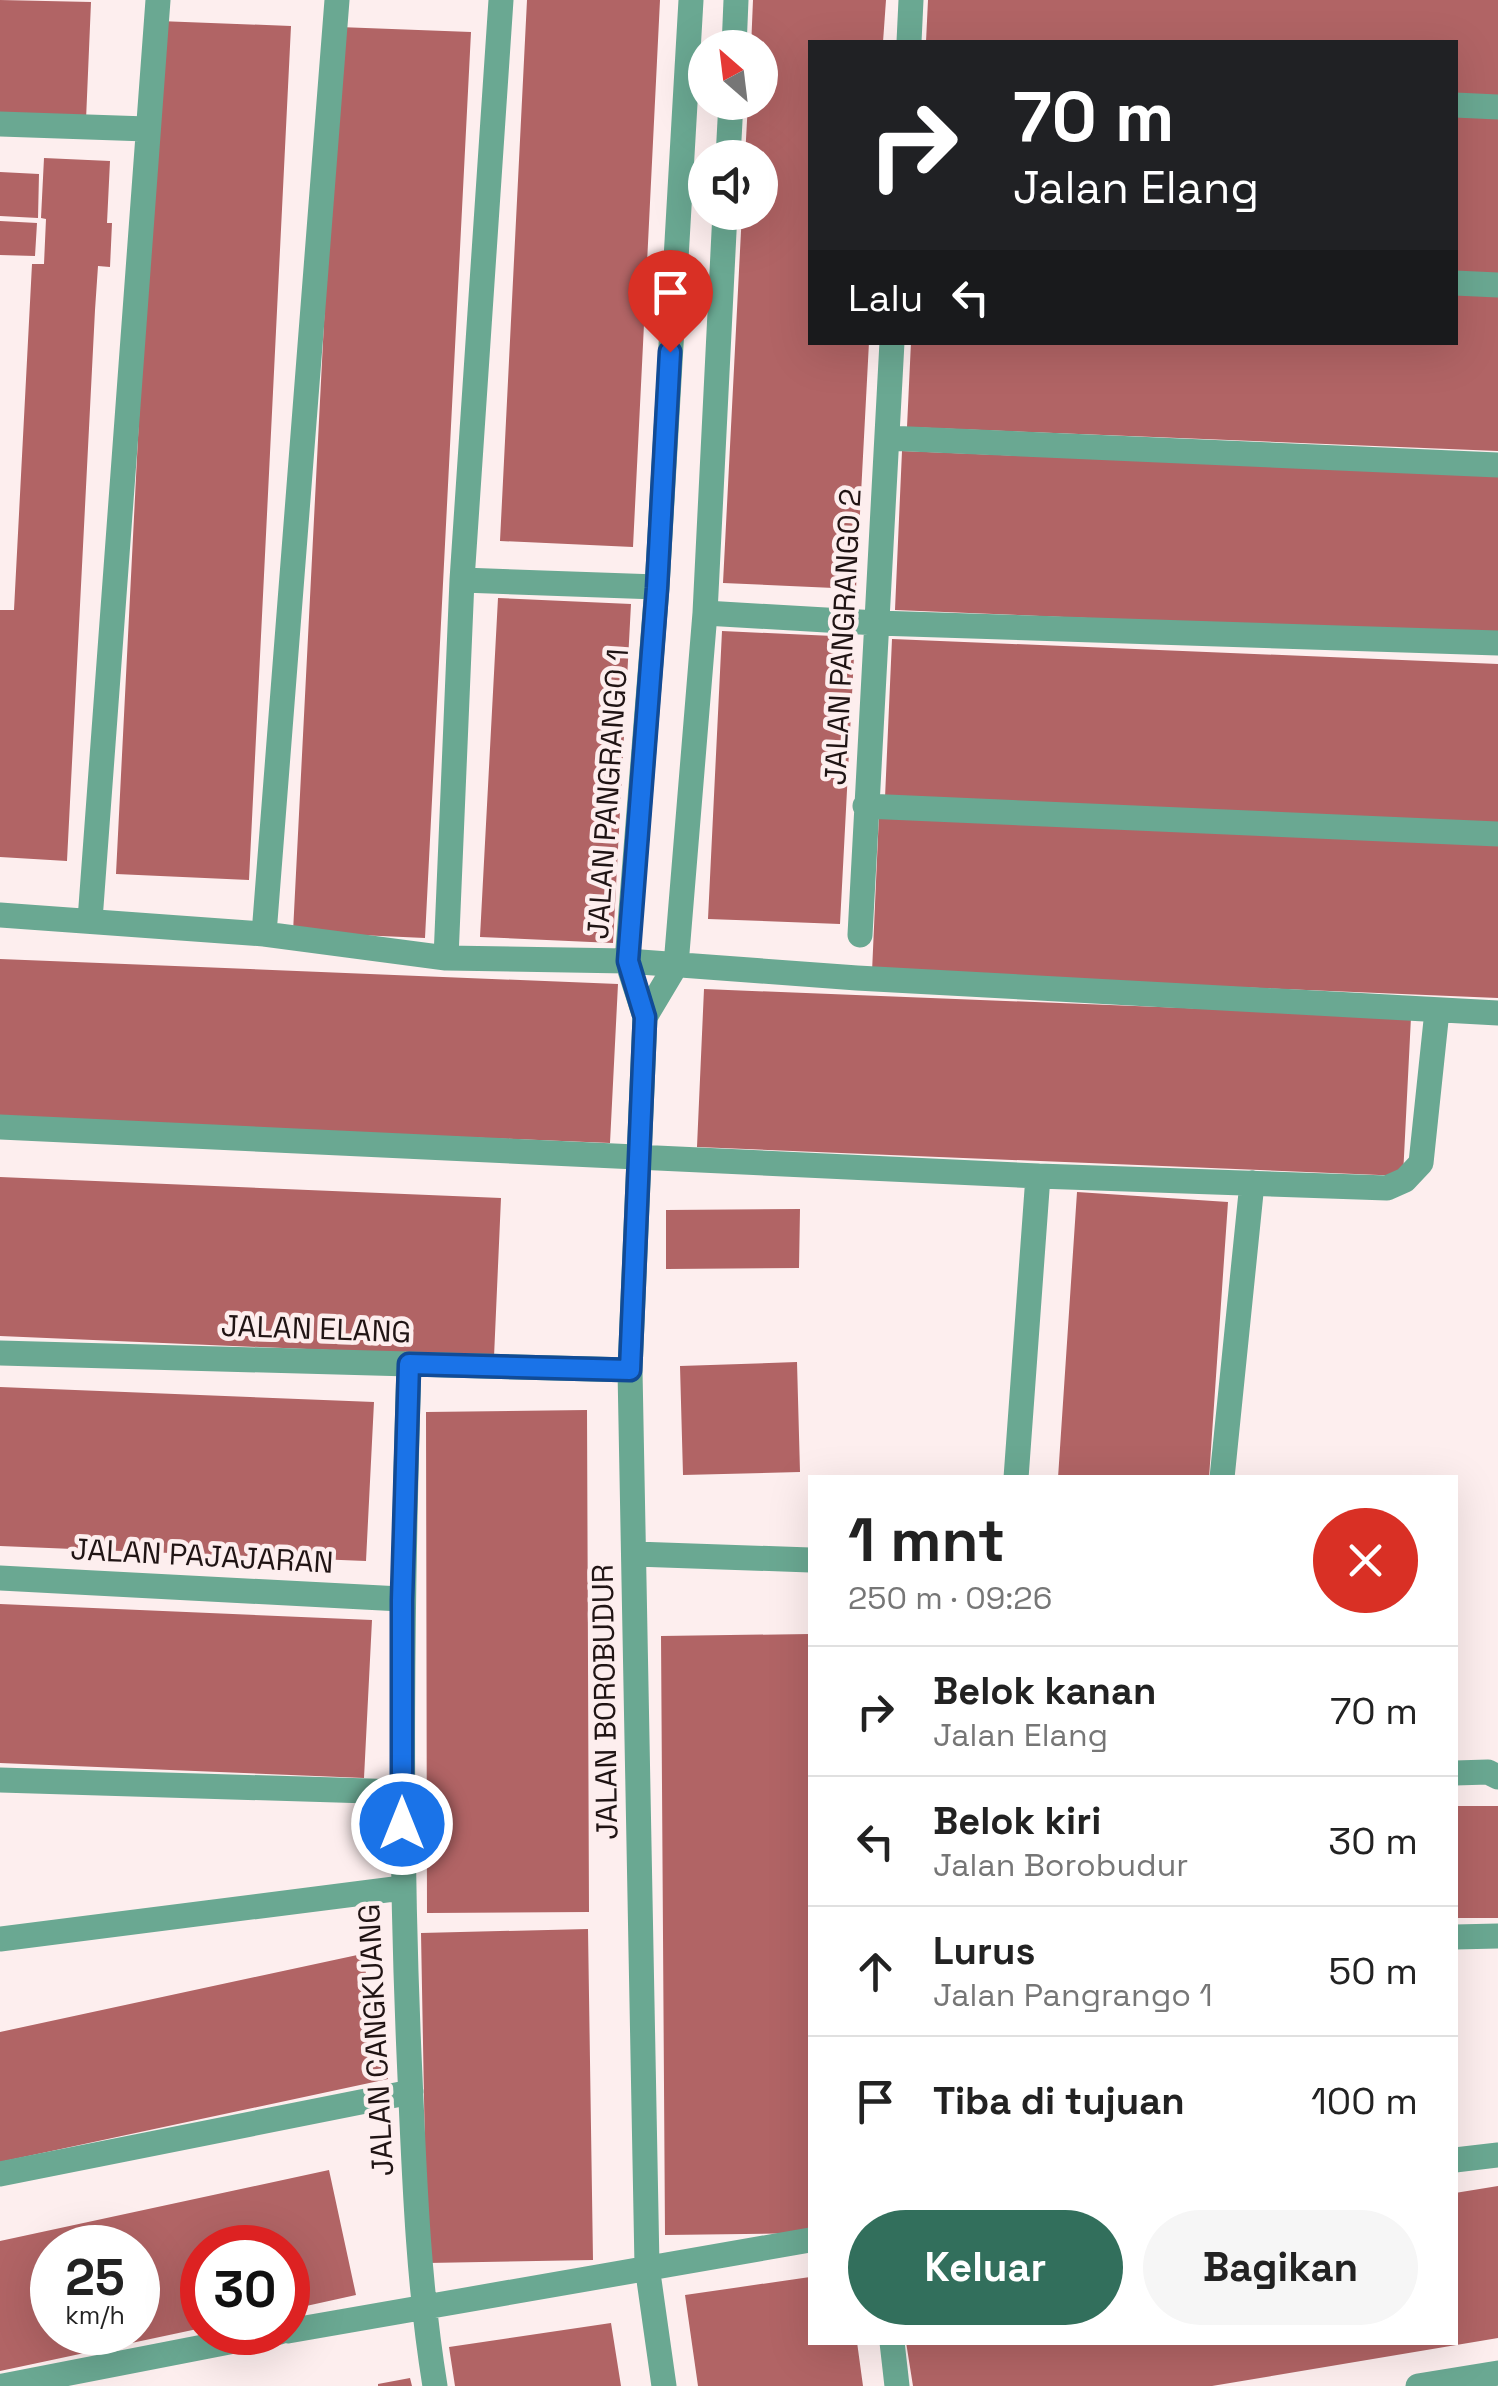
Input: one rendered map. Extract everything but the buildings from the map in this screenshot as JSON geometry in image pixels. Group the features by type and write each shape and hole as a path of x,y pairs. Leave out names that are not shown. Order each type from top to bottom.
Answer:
{"street":[{"path":"90,920 158,0"},
{"path":"264,934 337,0"},
{"path":"446,958 462,580 501,0"},
{"name":"JALAN PANGRANGO 1","path":"645,1017 628,961 657,588 691,0"},
{"path":"735,30 736,0"},
{"path":"909,40 911,0"},
{"path":"1458,105 1498,107"},
{"path":"0,124 147,128"},
{"path":"645,1017 676,965 705,612 724,230"},
{"path":"1458,283 1498,285"},
{"name":"JALAN PANGRANGO 2","path":"860,935 892,345"},
{"path":"887,438 1498,465"},
{"path":"462,580 657,588"},
{"path":"705,612 877,623 1498,643"},
{"path":"865,806 1498,834"},
{"path":"0,915 264,934 446,958 628,961 856,978 1498,1013"},
{"path":"0,1127 1038,1176 1387,1188 1406,1180 1421,1163 1437,1011"},
{"name":"JALAN BOROBUDUR","path":"645,1017 630,1370 647,2266 664,2386"},
{"path":"1016,1475 1038,1176"},
{"path":"1222,1475 1252,1183"},
{"name":"JALAN ELANG","path":"0,1353 630,1370"},
{"name":"JALAN CANGKUANG","path":"409,1364 402,1600 402,1888 422,2305 435,2386"},
{"path":"635,1554 808,1560"},
{"name":"JALAN PAJAJARAN","path":"0,1578 402,1600"},
{"path":"1458,1772 1488,1772 1498,1777"},
{"path":"0,1780 402,1792"},
{"path":"0,1939 402,1888"},
{"path":"1458,1937 1498,1936"},
{"path":"0,2174 411,2092"},
{"path":"1458,2160 1498,2154"},
{"path":"310,2327 808,2240"},
{"path":"892,2345 897,2386"},
{"path":"2,2386 180,2351"},
{"path":"1418,2386 1498,2372"}],"route":[{"path":"402,1824 402,1600 409,1364 630,1370 645,1017 628,961 657,588 670,352"}]}
